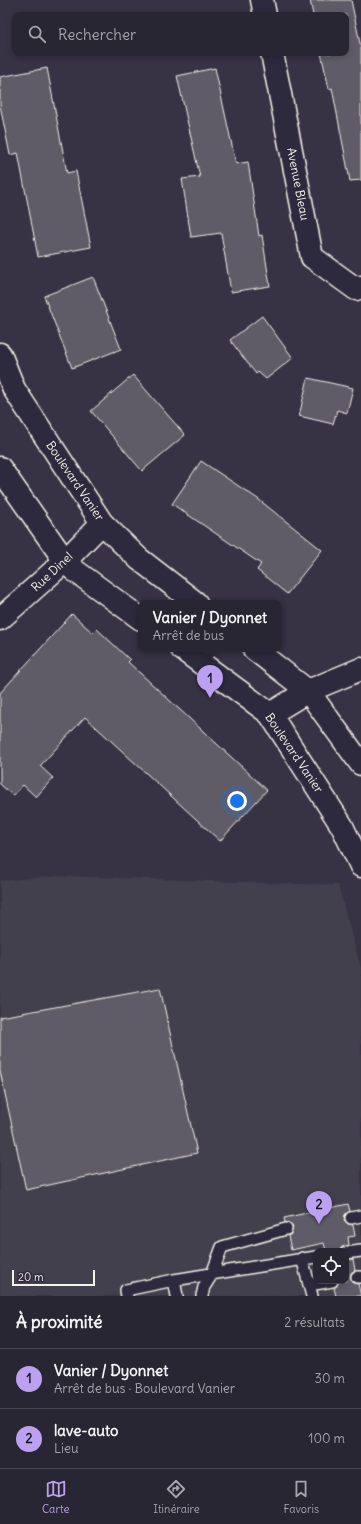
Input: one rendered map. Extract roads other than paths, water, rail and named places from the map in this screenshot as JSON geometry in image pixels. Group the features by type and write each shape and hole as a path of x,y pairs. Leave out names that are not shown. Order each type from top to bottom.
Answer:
{"street":[{"path":"262,0 264,12"},
{"name":"Avenue Bleau","path":"273,56 312,257 356,289 361,287"},
{"name":"Boulevard Vanier","path":"0,354 14,389 102,523 139,559 192,600"},
{"path":"0,468 65,561 74,570 138,617"},
{"name":"Rue Dinel","path":"0,619 65,561 102,523"},
{"name":"Boulevard Vanier","path":"186,652 270,714 342,826 361,866"},
{"path":"258,652 308,691 361,764"},
{"path":"270,714 308,691 361,669"}],"lane":[{"path":"202,1296 204,1287 212,1274 222,1247 286,1229"},
{"path":"349,1253 361,1251"},
{"path":"127,1296 126,1290 174,1280 313,1257"},
{"path":"302,1258 312,1296"},
{"path":"174,1280 177,1296"},
{"path":"309,1285 315,1284"}],"place":[{"name":"Vanier / Dyonnet","path":"210,698"},
{"name":"lave-auto","path":"319,1224"}]}
